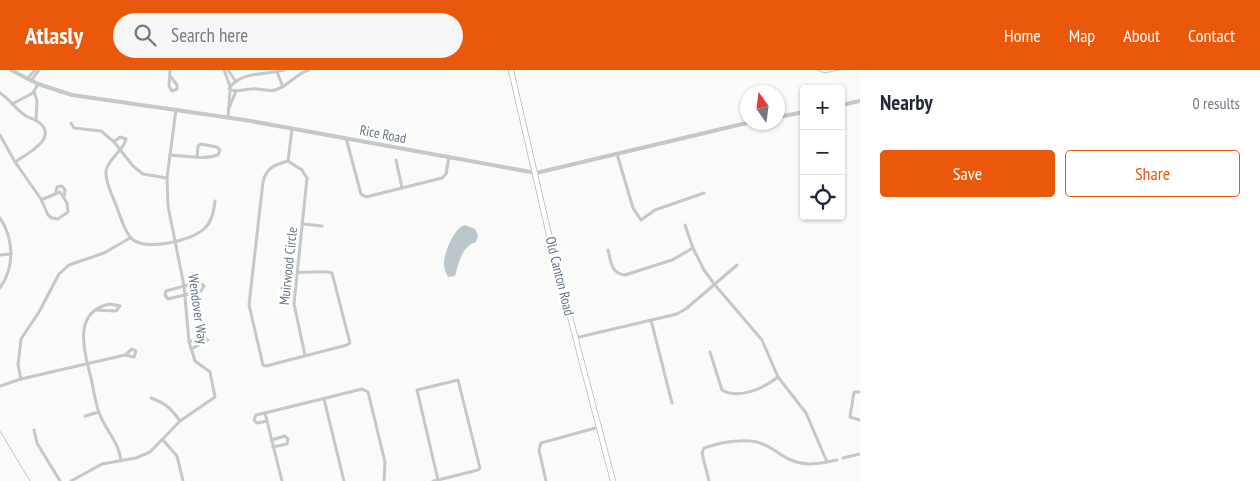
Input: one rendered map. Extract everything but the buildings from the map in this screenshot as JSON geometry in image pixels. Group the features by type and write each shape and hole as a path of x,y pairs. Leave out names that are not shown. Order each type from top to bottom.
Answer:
{"main road":[{"name":"Old Canton Road","path":"511,70 613,481"}],"street":[{"name":"Rice Road","path":"11,70 38,84 72,95 176,108 536,173 740,125"},
{"path":"30,79 37,70"},
{"path":"170,70 171,77"},
{"path":"224,70 230,88 228,117"},
{"path":"228,70 236,82"},
{"path":"230,88 236,82 253,74 284,70"},
{"path":"230,88 236,91 250,88 273,91 283,87 296,76 309,70"},
{"path":"277,72 283,87"},
{"path":"12,104 34,91 38,84"},
{"path":"34,91 37,101 36,120"},
{"path":"229,108 236,91"},
{"path":"0,93 26,116 36,120 43,127 45,140 41,145 15,162"},
{"path":"845,104 860,101"},
{"name":"Wendover Way","path":"71,481 102,464 136,458 150,452 180,421 215,397 210,372 195,360 189,342 184,286 168,206 167,178 176,108"},
{"path":"785,116 800,113"},
{"path":"71,123 74,128 101,131 114,142 133,166 143,174 167,178"},
{"path":"292,129 288,161 274,166 265,173 250,315 263,365 266,366 347,346 351,339 332,273 326,271 317,273 298,272"},
{"path":"0,135 15,162 41,200 48,215 58,219 68,212 64,196 60,192 56,192"},
{"path":"114,142 120,137 126,139 112,158 106,172 113,198 130,238 146,246 195,234 204,229 210,220 215,201"},
{"path":"346,138 361,194 366,197 442,178 446,174 449,157"},
{"path":"170,155 197,157 211,157 218,155 220,150 217,147 201,144 198,146 197,157"},
{"path":"616,154 633,208 637,217 642,220 656,210 704,193"},
{"path":"396,160 402,188"},
{"name":"Muirwood Circle","path":"288,161 302,170 307,178 304,224 294,304 305,355"},
{"path":"41,200 56,192 57,187 62,186 65,190 64,196"},
{"path":"0,218 8,234 11,254 7,278 0,288"},
{"path":"304,224 322,226"},
{"path":"685,225 693,248 715,285 762,340 778,377 806,413 822,445 827,462"},
{"path":"22,379 18,365 21,339 39,312 59,274 69,265 115,248 130,238"},
{"path":"608,250 614,271 625,275 647,270 693,248"},
{"path":"0,255 11,254"},
{"path":"576,338 677,314 715,285 737,265"},
{"path":"199,282 204,286 201,290 168,299 164,293 184,286 199,282"},
{"path":"96,310 116,311 120,306 110,304 96,310 89,316 82,335 99,412 107,430 119,445 121,460"},
{"path":"651,320 672,403"},
{"path":"189,342 203,336 208,339 204,344 191,350"},
{"path":"710,352 722,390 728,393 756,390 778,377"},
{"path":"0,386 125,355"},
{"path":"433,481 438,480 480,468 458,380 417,390 438,480"},
{"path":"267,421 257,423 254,420 256,415 362,389 368,392 385,462 384,481"},
{"path":"860,392 854,392 849,413 850,417 860,420"},
{"path":"150,398 164,402 172,408 180,421"},
{"path":"324,399 344,481"},
{"path":"85,416 99,412"},
{"path":"265,413 282,481"},
{"path":"546,481 539,450 541,443 599,427"},
{"path":"34,430 37,443 60,481"},
{"path":"272,440 285,436 288,440 286,445 273,448"},
{"path":"162,440 177,456 183,481"},
{"path":"709,481 702,453 704,448 738,441 759,443 791,460 804,464 837,460"},
{"path":"843,458 860,454"}],"shaded area":[{"path":"465,225 475,229 478,235 476,242 471,244 464,252 459,261 455,276 448,277 444,266 446,252 457,230"}],"waterway":[{"path":"818,70 824,73 839,70"},
{"path":"0,431 30,481"}]}
